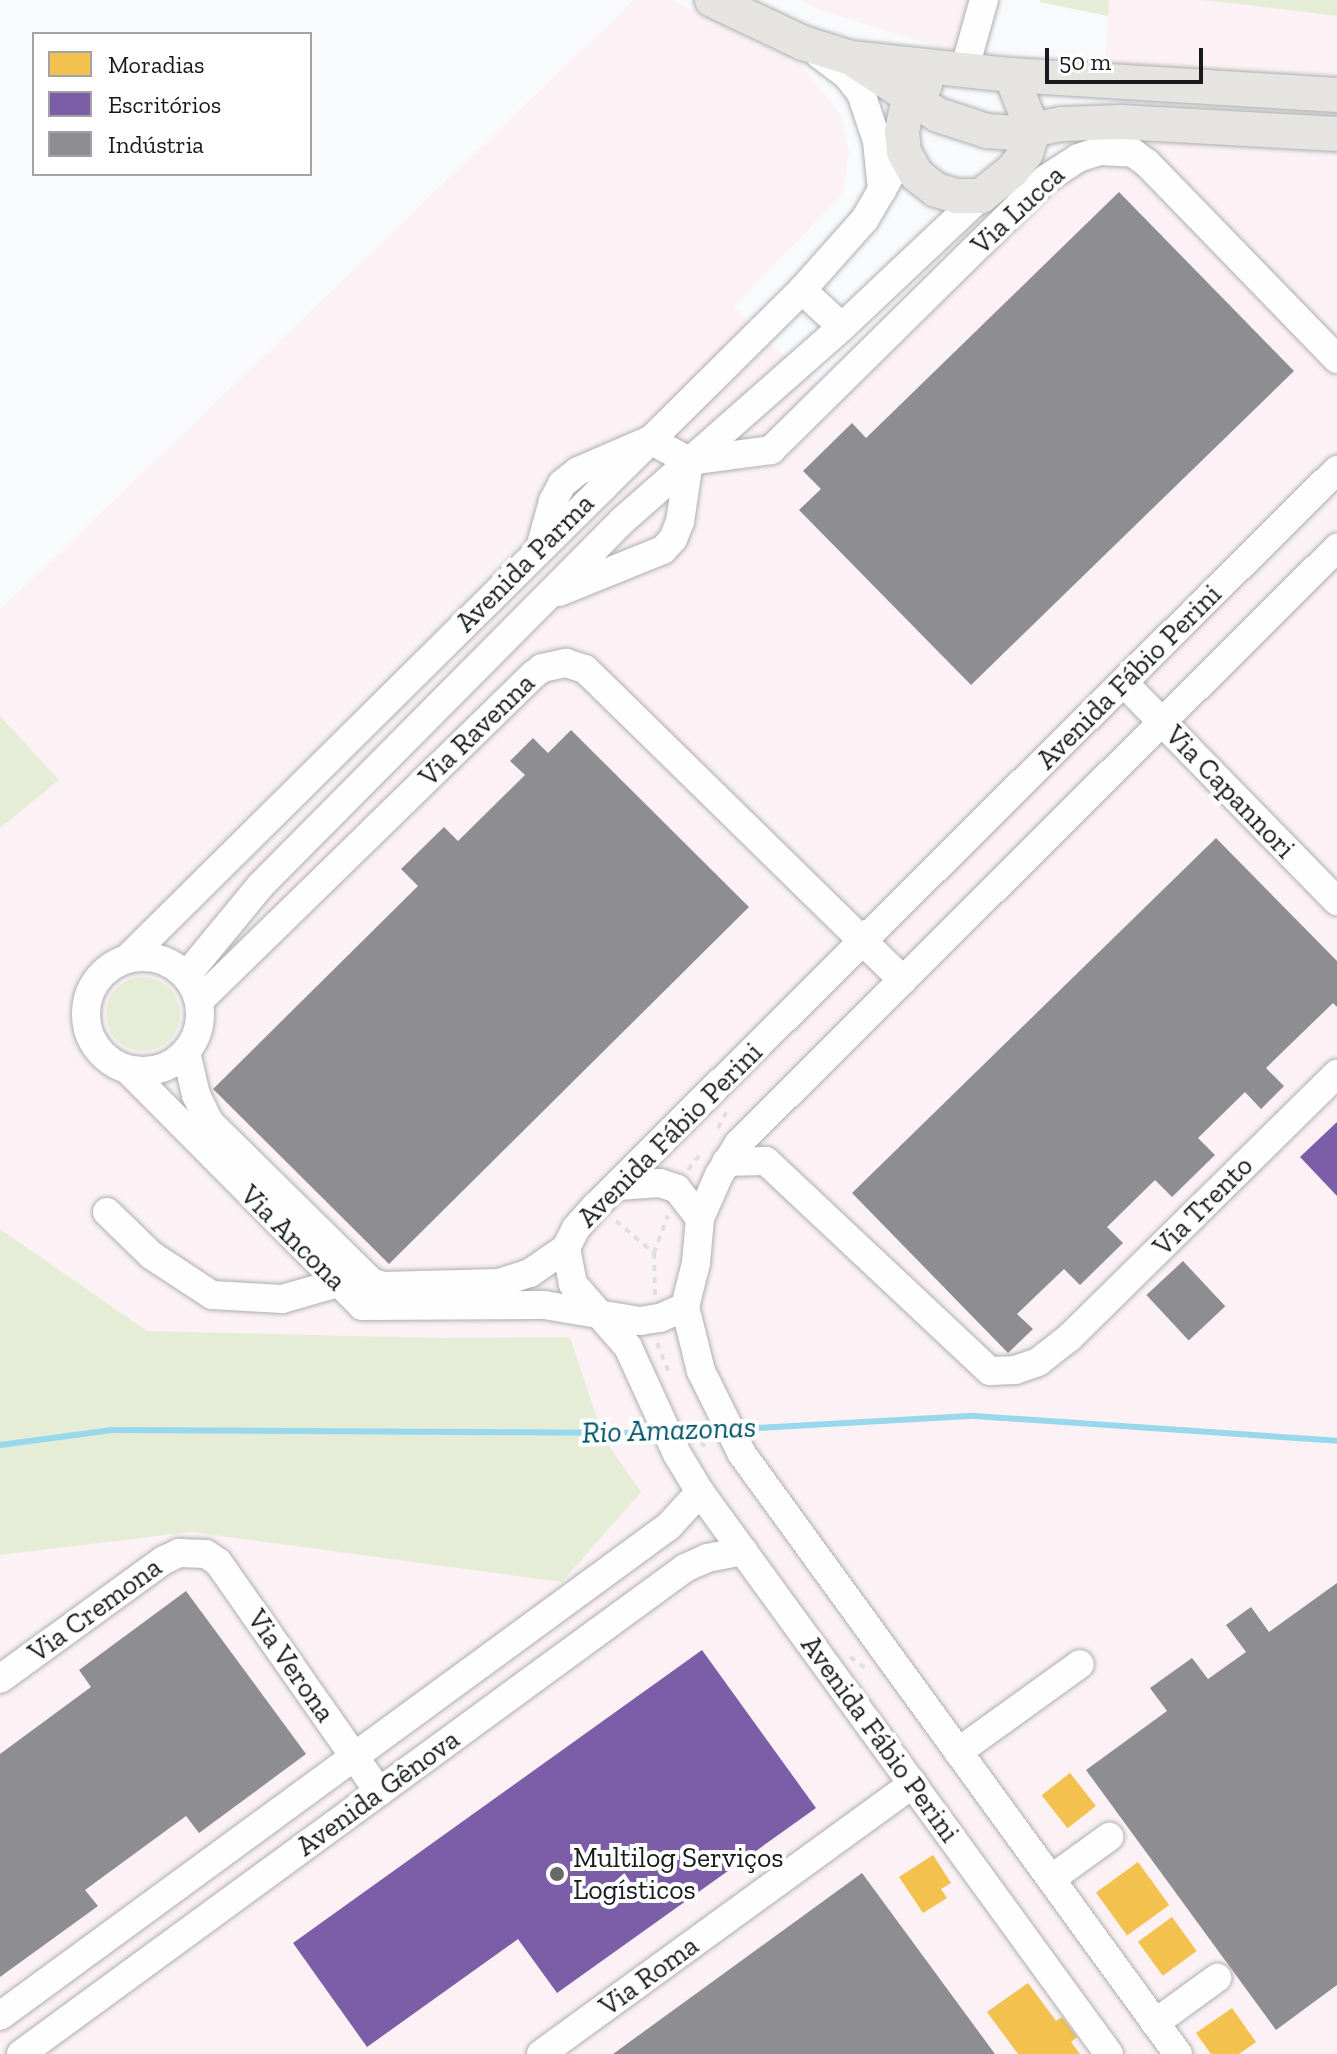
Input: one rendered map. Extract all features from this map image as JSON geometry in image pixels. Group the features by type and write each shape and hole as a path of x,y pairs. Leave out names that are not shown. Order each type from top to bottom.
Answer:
{"main road":[{"path":"712,0 803,43 851,58 1011,75 1337,95"},
{"path":"851,58 913,100 965,126 987,131 1033,131 1105,122 1337,134"},
{"path":"954,70 913,100 902,132 904,152 917,175 936,190 957,196 981,196 1012,171 1026,153 1033,131 1011,75"}],"street":[{"path":"954,70 984,0"},
{"path":"803,43 846,74 861,93 877,141 882,192"},
{"name":"Via Lucca","path":"689,461 771,450 1046,179 1078,158 1100,151 1133,153 1147,163 1337,359"},
{"name":"Avenida Parma","path":"127,959 802,290 845,245 882,192 904,152"},
{"name":"Avenida Parma","path":"186,976 261,885 622,521 842,327 981,196"},
{"path":"802,290 842,327"},
{"path":"549,596 663,550 673,539 680,522 689,461 650,440"},
{"name":"Avenida Fábio Perini","path":"1109,2054 700,1492 660,1420 628,1347 573,1284 566,1248 576,1228 597,1205 1337,470"},
{"name":"Avenida Fábio Perini","path":"1178,2054 742,1454 722,1419 696,1359 685,1307 696,1263 700,1218 726,1162 739,1143 1337,548"},
{"name":"Via Ravenna","path":"199,1001 533,675 542,668 566,663 585,669 903,980"},
{"name":"Via Capannori","path":"1124,683 1337,901"},
{"path":"127,959 159,959 186,976 199,1001 198,1028 186,1052 159,1069 128,1070 99,1053 90,1039 85,1007 99,977 127,959"},
{"name":"Via Ancona","path":"186,1052 196,1095 209,1122 371,1282 383,1286 499,1283 530,1273 566,1248"},
{"name":"Via Ancona","path":"128,1070 357,1302 369,1307 544,1305 597,1312"},
{"name":"Via Trento","path":"726,1162 766,1161 990,1371 1015,1370 1038,1362 1070,1337 1337,1074"},
{"path":"618,1186 650,1182 677,1189 700,1218"},
{"path":"107,1212 151,1255 212,1295 282,1299 338,1283"},
{"path":"597,1312 640,1321 660,1318 685,1307"},
{"name":"Avenida Gênova","path":"0,2016 669,1526 700,1492"},
{"name":"Via Verona","path":"194,1551 218,1562 379,1792"},
{"name":"Via Cremona","path":"0,1679 164,1560 194,1551"},
{"name":"Avenida Gênova","path":"21,2054 685,1568 707,1558 743,1551"},
{"path":"958,1752 1080,1664"},
{"name":"Via Roma","path":"541,2054 913,1784"},
{"path":"1051,1879 1109,1837"},
{"path":"1155,2023 1217,1978"},
{"path":"0,2038 12,2054"}],"path":[{"path":"597,1205 654,1253"},
{"path":"693,1426 707,1454"}],"shaded area":[{"path":"634,0 672,0 800,64 841,115 849,152 843,193 734,307 796,368 818,382 1048,156 1111,132 1337,145 1337,2054 0,2054 0,1555 191,1532 561,1581 640,1492 604,1439 570,1337 443,1338 146,1331 0,1229 0,828 58,780 0,716 0,610"},
{"path":"801,0 999,0 984,61 823,11"},
{"path":"1109,0 1337,0 1337,77 1105,65"}],"green space":[{"path":"1109,0 1108,16 1040,2"},
{"path":"1202,0 1337,0 1337,16 1248,5"},
{"path":"0,716 59,780 0,828"},
{"path":"143,977 164,983 174,993 180,1014 174,1035 164,1045 143,1051 122,1045 112,1035 106,1014 112,993 122,983"},
{"path":"0,1229 147,1331 443,1338 570,1337 604,1439 641,1492 562,1582 191,1532 0,1555"}],"building: Moradias":[{"path":"1070,1773 1096,1806 1067,1828 1042,1795"},
{"path":"933,1855 951,1883 941,1889 947,1898 923,1913 899,1877"},
{"path":"1138,1862 1169,1905 1127,1935 1096,1893"},
{"path":"1172,1917 1197,1951 1163,1976 1138,1942"},
{"path":"1028,1983 1056,2021 1062,2017 1077,2037 1071,2042 1080,2054 1018,2054 987,2012"},
{"path":"1232,2008 1256,2042 1239,2054 1211,2054 1196,2033"}],"building: Escritórios":[{"path":"1337,1122 1337,1196 1300,1157"},
{"name":"Multilog Serviços Logísticos","path":"702,1650 816,1808 557,1993 518,1939 367,2047 293,1943"}],"building: Indústria":[{"path":"1119,192 1294,371 971,685 799,510 821,489 803,471 852,423 866,438"},
{"path":"571,730 749,907 389,1264 213,1089 418,886 401,869 444,827 458,841 525,775 510,761 533,738 548,753"},
{"path":"1216,838 1337,961 1337,1007 1333,1003 1266,1068 1284,1086 1261,1109 1245,1092 1198,1138 1215,1155 1172,1197 1155,1180 1107,1227 1123,1243 1080,1285 1064,1269 1017,1314 1033,1329 1008,1353 852,1193"},
{"path":"1183,1261 1225,1306 1189,1340 1146,1295"},
{"path":"1337,1583 1337,1985 1276,2030 1086,1770 1167,1711 1150,1688 1192,1658 1208,1679 1246,1652 1226,1625 1251,1607 1269,1632"},
{"path":"186,1591 306,1754 199,1833 186,1816 85,1890 98,1906 0,1977 0,1754 91,1687 79,1670"},
{"path":"862,1873 995,2054 613,2054 657,2022"}],"waterway":[{"name":"Rio Amazonas","path":"738,1429 974,1416 1337,1441"},
{"name":"Rio Amazonas","path":"0,1445 112,1430 659,1433"},
{"name":"Rio Amazonas","path":"674,1432 723,1430"}],"place":[{"name":"Multilog Serviços Logísticos","path":"557,1874"}]}
